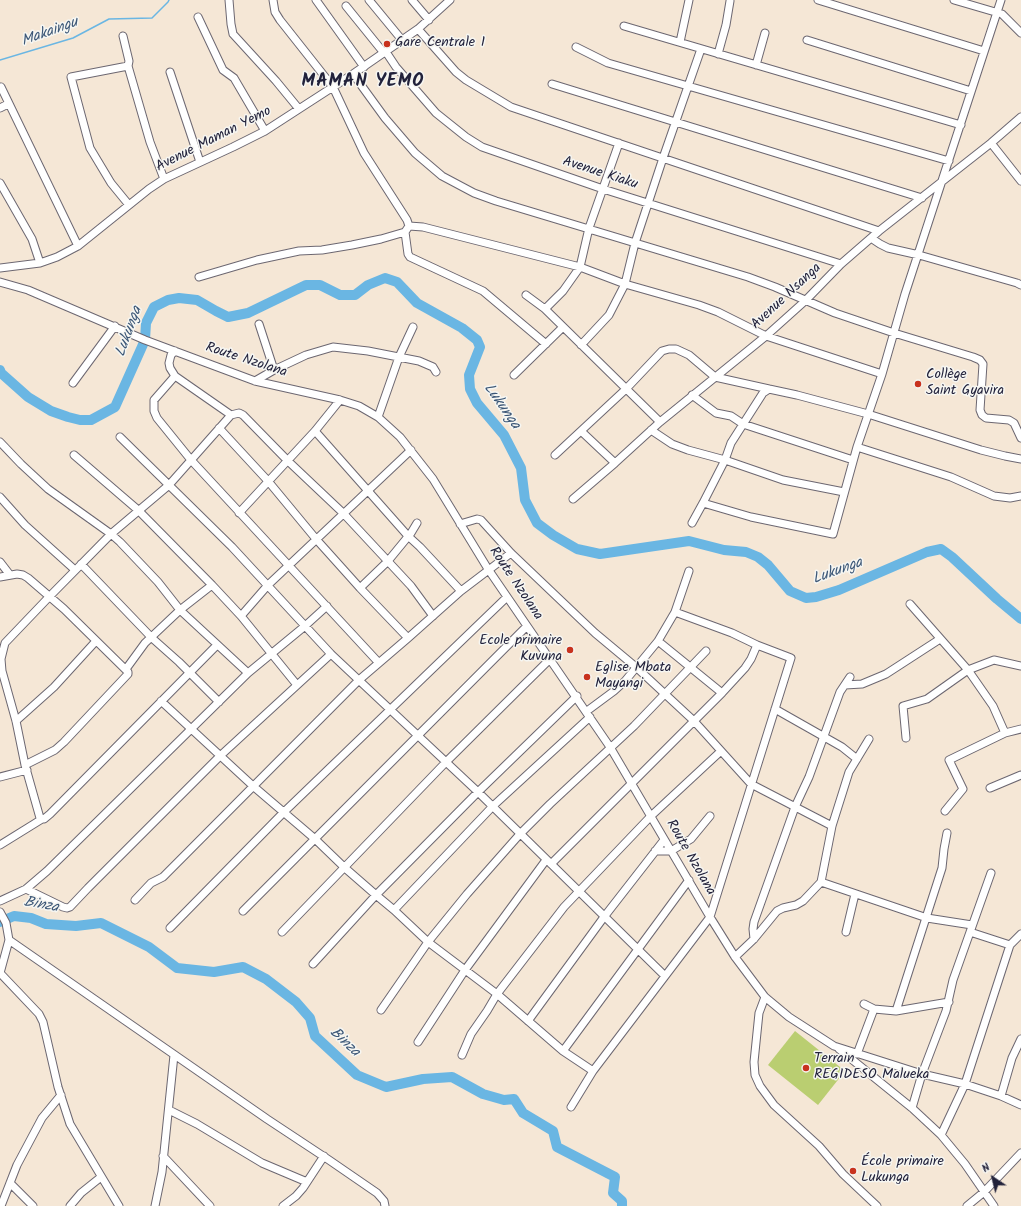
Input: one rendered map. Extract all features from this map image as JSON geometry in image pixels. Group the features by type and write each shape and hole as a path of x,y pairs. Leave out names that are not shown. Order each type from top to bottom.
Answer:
{"street":[{"path":"229,0 233,34 272,76 299,109"},
{"path":"273,0 280,20 333,87 364,153 407,220 408,254 410,257 483,291 546,344"},
{"path":"316,0 364,67"},
{"path":"369,0 402,40"},
{"path":"412,0 429,20"},
{"name":"Avenue Maman Yemo","path":"0,268 40,263 57,257 78,246 148,189 164,179 233,148 265,131 385,53 418,29 450,0"},
{"path":"680,42 689,0"},
{"path":"818,0 984,51"},
{"path":"954,0 997,13 1005,17 1021,33"},
{"path":"704,503 751,517 833,534 857,447 882,374 1001,0"},
{"path":"718,54 726,25 730,1"},
{"name":"Avenue Kiaku","path":"346,6 427,104 466,137 482,147 649,204 841,264"},
{"path":"198,17 223,70 234,78 265,131"},
{"path":"624,26 961,125"},
{"path":"418,29 456,72 466,80 511,107 879,231"},
{"path":"756,65 765,33"},
{"path":"123,36 129,61 128,66 150,142 164,179"},
{"path":"806,40 971,91"},
{"path":"576,47 608,63 949,161"},
{"path":"581,345 609,315 625,284 635,243 701,49"},
{"path":"128,66 71,77 90,148 112,183 129,205"},
{"path":"170,72 200,162"},
{"path":"353,74 385,118 415,153 442,176 474,193 489,199 748,277 835,313 894,334 980,360 982,364 980,410 982,415 986,418 1008,420 1014,423 1021,438"},
{"path":"552,84 922,198"},
{"path":"0,87 78,246"},
{"path":"0,108 8,104"},
{"name":"Avenue Nsanga","path":"573,499 660,422 766,336 805,301 841,264 879,231 991,143 1021,117"},
{"path":"545,309 563,291 580,267 589,228 619,143"},
{"path":"991,143 1021,181"},
{"path":"0,182 32,239 40,263"},
{"path":"199,277 257,260 292,252 322,250 352,245 407,229 423,227 580,267 625,284 699,305 718,312 766,336 882,374"},
{"path":"871,238 888,248 919,254 1021,285"},
{"name":"Route Nzolana","path":"0,282 28,290 132,334 255,381 340,400 359,406 378,417 400,437 432,479 488,569 577,696 632,783 710,917 735,957 765,997 789,1016 834,1046 922,1074 965,1084 1001,1096 1021,1105"},
{"path":"526,295 545,309 660,422"},
{"path":"259,324 274,370"},
{"path":"73,383 115,326"},
{"path":"378,417 399,357 412,326"},
{"path":"514,375 563,327"},
{"path":"255,381 306,355 333,347 368,351 425,363 433,367 436,372"},
{"path":"555,455 626,389 662,351 669,348 676,349 690,355 715,377 797,395 868,414 981,450 1021,459"},
{"path":"175,351 169,363 175,376 231,415"},
{"path":"175,376 154,400 154,411 164,427 191,460 239,513 379,664"},
{"path":"692,523 704,503 725,460 731,443 763,393 769,390"},
{"path":"692,395 716,413 731,416 743,424 853,460"},
{"path":"239,513 315,431 340,400"},
{"path":"42,819 39,815 26,768 16,721 2,671 1,659 5,643 74,570 111,534 169,485 231,415 239,413 244,415 288,461 343,513 411,586 433,616"},
{"path":"219,428 268,481 316,539 360,588 408,638"},
{"path":"651,430 672,444 683,448 725,460 783,480 844,492"},
{"path":"315,431 408,536 460,591"},
{"path":"582,431 615,463"},
{"path":"120,436 232,547 332,654 493,806 665,976"},
{"path":"0,442 48,489 111,534 158,582 180,610 248,673"},
{"path":"857,447 951,477 994,496 1010,498 1021,496"},
{"path":"241,616 268,585 410,450"},
{"path":"74,455 138,510 212,585 241,616 297,685"},
{"path":"0,497 25,525 74,570"},
{"path":"460,524 477,519 481,520 511,553 595,633 637,668 694,721 751,784 832,826"},
{"path":"360,588 388,560 417,523"},
{"path":"135,900 151,883 163,877 359,680 379,664 460,591 511,553"},
{"path":"0,562 10,575"},
{"path":"81,564 152,638 219,702"},
{"path":"394,910 493,806 637,668 658,641 675,612 689,571"},
{"path":"0,577 17,574 23,575 64,609 128,672 128,674 55,750 26,768 0,777"},
{"path":"126,670 141,648 180,610 212,585"},
{"path":"170,928 284,812 507,597"},
{"path":"910,604 940,639 945,642 968,670 993,706 1004,733"},
{"path":"0,901 26,889 47,871 248,673 305,626 326,606"},
{"path":"571,1107 593,1072 710,917 751,784 776,710 791,658 757,645 732,633 675,612"},
{"path":"243,911 527,626"},
{"path":"845,685 862,684 886,674 940,639"},
{"path":"16,721 54,687 96,641"},
{"path":"658,641 722,694"},
{"path":"0,845 44,819 55,809 217,644"},
{"path":"418,1042 465,970 549,862 722,694 746,668 757,645"},
{"path":"381,1010 428,942 467,894 520,834 665,694 706,651"},
{"path":"26,889 63,907 70,907 220,756 332,654"},
{"path":"282,932 446,762 550,659"},
{"path":"906,738 903,706 928,699 968,670 994,660 1021,666"},
{"path":"754,939 754,922 795,807 809,778 840,692 850,677"},
{"path":"313,964 376,895 478,792 577,696"},
{"path":"161,701 253,786 315,839 345,868 394,910 428,942 497,994 563,1050 593,1072"},
{"path":"776,710 842,747 857,759"},
{"path":"945,811 963,789 950,760 1004,733 1021,729"},
{"path":"735,957 754,939 778,911 803,901 820,882 832,826 849,772 869,739"},
{"path":"462,1055 471,1034 497,994 578,891 651,816 721,751"},
{"path":"990,788 1021,775"},
{"path":"655,851 671,851 691,839 710,816"},
{"path":"896,1011 942,868 947,833"},
{"path":"528,1021 604,917 664,840"},
{"path":"912,1108 922,1074 949,1002 953,980 991,873"},
{"path":"563,1050 689,880"},
{"path":"820,882 927,918 971,929 1010,945"},
{"path":"846,932 855,894"},
{"path":"1,914 6,924 9,940 0,973 39,1014 43,1022 61,1095 70,1124 119,1206"},
{"path":"942,1135 965,1084 1010,945 1021,934"},
{"path":"9,940 267,1119 377,1193 384,1201 385,1206"},
{"path":"765,997 759,1013 754,1062 755,1075 760,1086 774,1105 819,1146 843,1174 877,1206"},
{"path":"864,1004 874,1009 896,1011 949,1002"},
{"path":"857,1054 874,1009"},
{"path":"1001,1096 1012,1058 1021,1039"},
{"path":"834,1046 912,1108 942,1135 965,1164 994,1206"},
{"path":"155,1206 162,1172 174,1055"},
{"path":"1,1206 17,1164 42,1118 61,1095"},
{"path":"169,1110 197,1124 262,1163 307,1182"},
{"path":"968,1206 984,1192 1021,1153"},
{"path":"163,1156 210,1206"},
{"path":"283,1206 296,1196 324,1156"},
{"path":"70,1206 81,1193 101,1177"},
{"path":"10,1183 34,1206"}],"green space":[{"name":"Terrain REGIDESO Malueka","path":"795,1031 845,1071 818,1105 768,1065"}],"waterway":[{"name":"Makaingu","path":"0,60 73,38 109,19 152,18 169,0"},
{"name":"Lukunga","path":"0,370 1,373 28,397 51,411 80,420 91,420 115,407 145,340 146,323 154,307 168,300 179,298 197,300 228,317 248,313 306,285 320,285 340,295 355,295 368,285 385,278 397,282 417,303 462,328 477,340 480,347 469,375 470,389 477,403 504,435 521,468 525,500 537,523 553,535 577,549 600,554 689,541 724,550 746,552 758,557 768,565 790,591 806,598 816,597 839,590 927,552 941,549 952,557 1021,619"},
{"name":"Binza","path":"0,922 14,916 31,918 46,924 76,926 101,923 149,947 177,968 214,972 243,967 266,979 296,1002 310,1018 315,1036 357,1075 386,1087 423,1079 452,1077 483,1094 504,1100 514,1099 523,1113 553,1131 557,1147 615,1177 613,1193 622,1201 622,1206"}],"place":[{"name":"Gare Centrale 1","path":"387,44"},
{"name":"Collège Saint Gyavira","path":"918,384"},
{"name":"Ecole primaire Kuvuna","path":"570,650"},
{"name":"Eglise Mbata Mayangi","path":"587,677"},
{"name":"Terrain REGIDESO Malueka","path":"806,1068"},
{"name":"École primaire Lukunga","path":"853,1171"}],"district":[{"name":"MAMAN YEMO","path":"363,83"}]}
